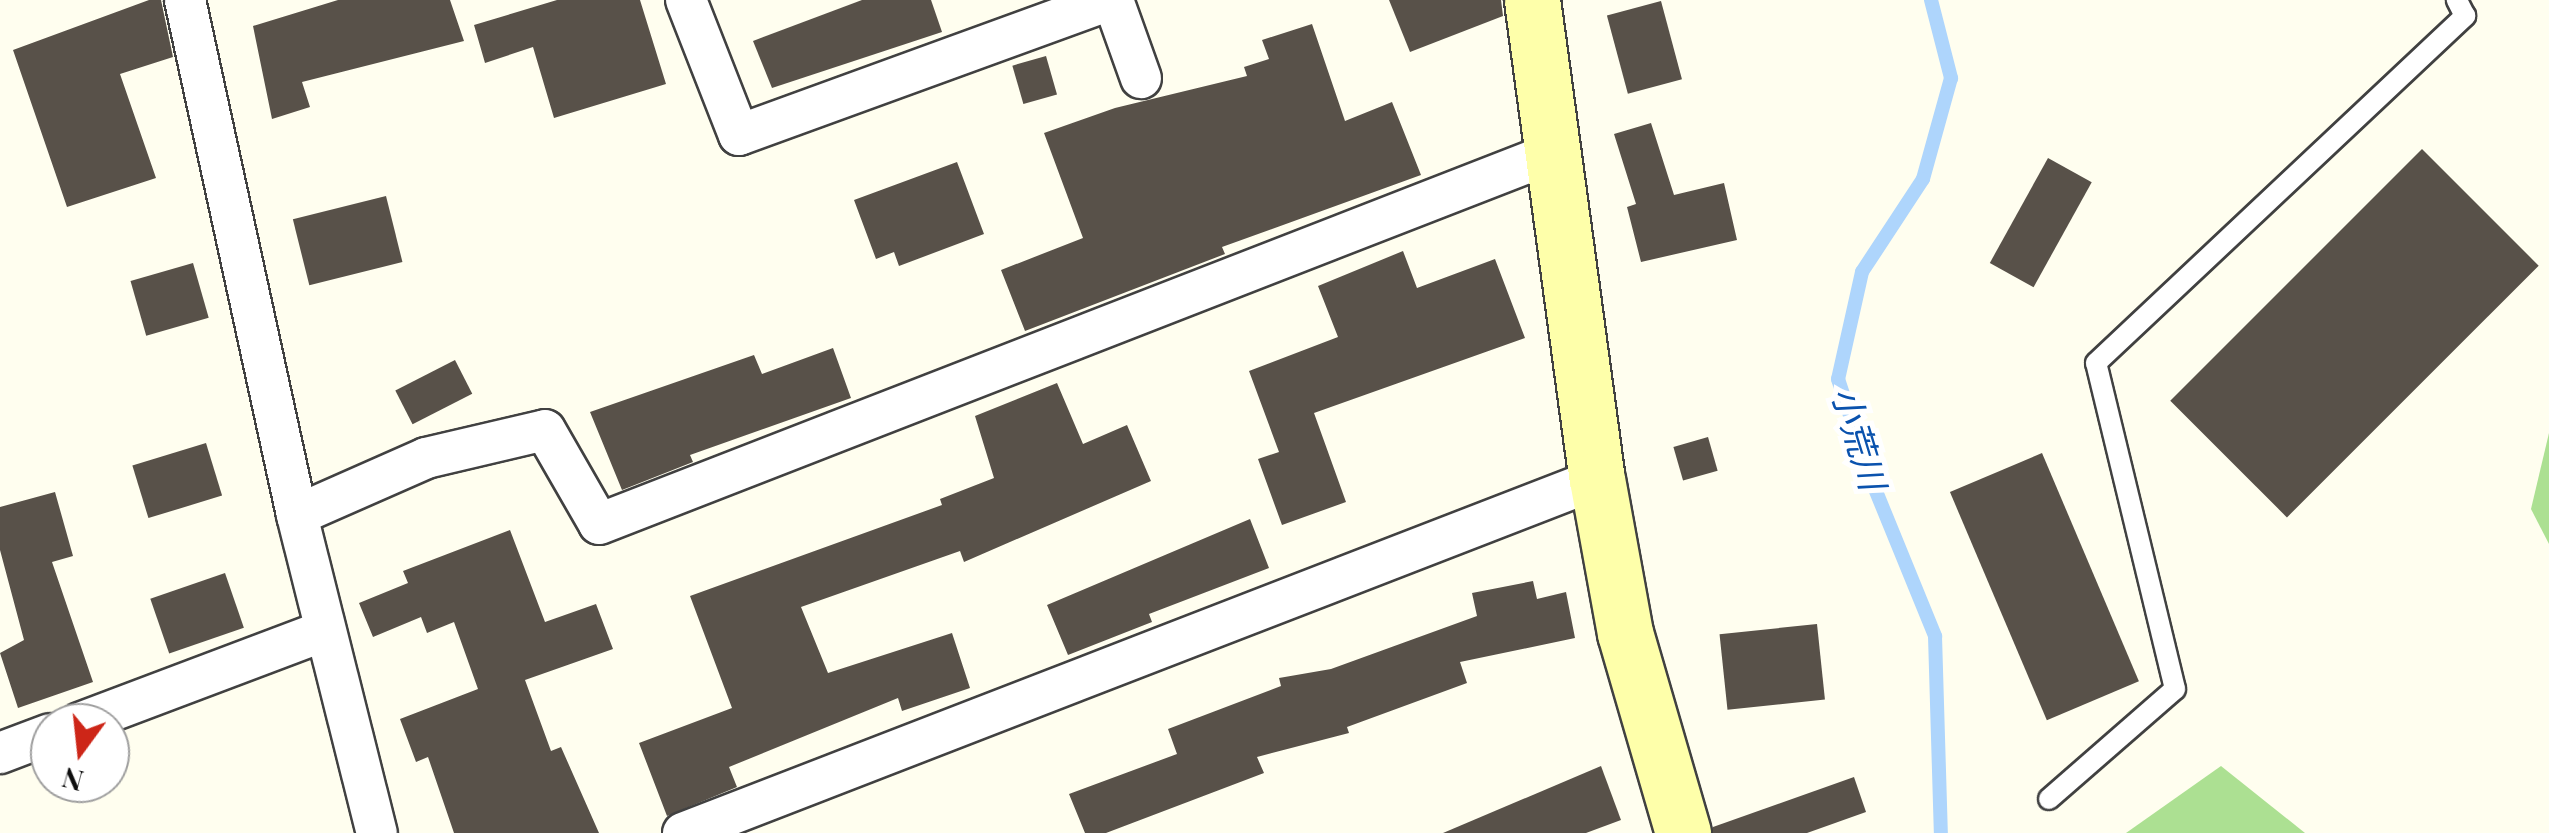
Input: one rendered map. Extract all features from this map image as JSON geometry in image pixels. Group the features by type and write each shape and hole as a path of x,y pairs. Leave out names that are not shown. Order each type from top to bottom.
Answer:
{"street":[{"path":"185,0 297,516 378,833"},
{"path":"686,0 739,136 1111,0 1141,78"},
{"path":"1532,0 1596,479 1625,633 1682,833"},
{"path":"297,516 426,458 545,430 599,524 1550,154"},
{"path":"683,833 1596,479"},
{"path":"130,704 324,631"},
{"path":"0,753 30,742"}],"lane":[{"path":"2049,799 2176,690 2096,363 2465,16 2457,0"}],"green space":[{"path":"2549,433 2549,544 2531,509"},
{"path":"2221,766 2305,833 2126,833"}],"building":[{"path":"149,0 161,0 173,57 120,74 156,178 67,207 13,50"},
{"path":"338,0 450,0 464,41 302,82 310,107 272,119 253,26"},
{"path":"557,0 640,0 666,84 554,118 533,47 485,63 474,25"},
{"path":"862,0 931,0 942,32 772,88 753,41"},
{"path":"1389,0 1501,0 1503,16 1410,52"},
{"path":"1661,1 1682,79 1628,94 1607,15"},
{"path":"1312,24 1345,121 1392,102 1421,175 1222,247 1225,254 1025,331 1001,270 1083,238 1044,133 1115,108 1247,76 1244,67 1269,59 1262,40"},
{"path":"1046,56 1057,94 1023,104 1012,66"},
{"path":"1651,123 1674,195 1724,183 1737,240 1641,262 1627,207 1636,204 1614,134"},
{"path":"2422,149 2539,266 2287,517 2170,401"},
{"path":"2048,158 2092,182 2034,287 1990,263"},
{"path":"957,162 984,234 899,266 894,252 876,259 854,200"},
{"path":"386,196 402,262 309,285 293,219"},
{"path":"1403,251 1417,288 1495,259 1525,338 1314,413 1346,502 1282,525 1258,459 1279,452 1249,371 1338,337 1318,286"},
{"path":"193,263 209,318 146,336 131,281"},
{"path":"833,348 851,398 690,455 693,462 622,490 590,412 754,355 762,374"},
{"path":"455,360 472,394 413,424 395,390"},
{"path":"1057,383 1083,444 1127,425 1151,481 964,562 960,551 801,607 828,673 952,633 970,688 902,711 898,698 729,767 737,787 667,816 639,743 732,708 690,596 942,505 940,499 994,478 975,416"},
{"path":"1708,437 1718,471 1683,481 1673,447"},
{"path":"206,443 222,496 148,518 132,466"},
{"path":"2042,453 2139,681 2047,720 1950,492"},
{"path":"55,492 73,556 52,562 93,682 18,708 0,653 24,640 0,550 0,507"},
{"path":"1250,519 1269,568 1149,614 1152,622 1068,655 1047,605"},
{"path":"510,530 545,622 596,604 613,649 525,680 551,751 561,747 599,833 454,833 428,757 416,762 400,719 478,689 454,622 427,633 421,617 373,637 359,603 408,583 403,571"},
{"path":"225,573 244,628 169,654 150,599"},
{"path":"1533,581 1537,599 1566,592 1575,638 1460,662 1467,683 1347,727 1349,733 1257,757 1264,773 1106,833 1085,833 1069,794 1177,754 1168,729 1281,686 1279,678 1331,669 1477,616 1472,593"},
{"path":"1817,624 1825,700 1727,710 1720,634"},
{"path":"1601,766 1621,820 1586,833 1443,833"},
{"path":"1854,777 1866,812 1807,833 1713,833 1713,827"}],"waterway":[{"name":"小荒川","path":"1931,0 1951,78 1923,179 1862,272 1838,379 1871,479 1935,636 1941,833"}]}
